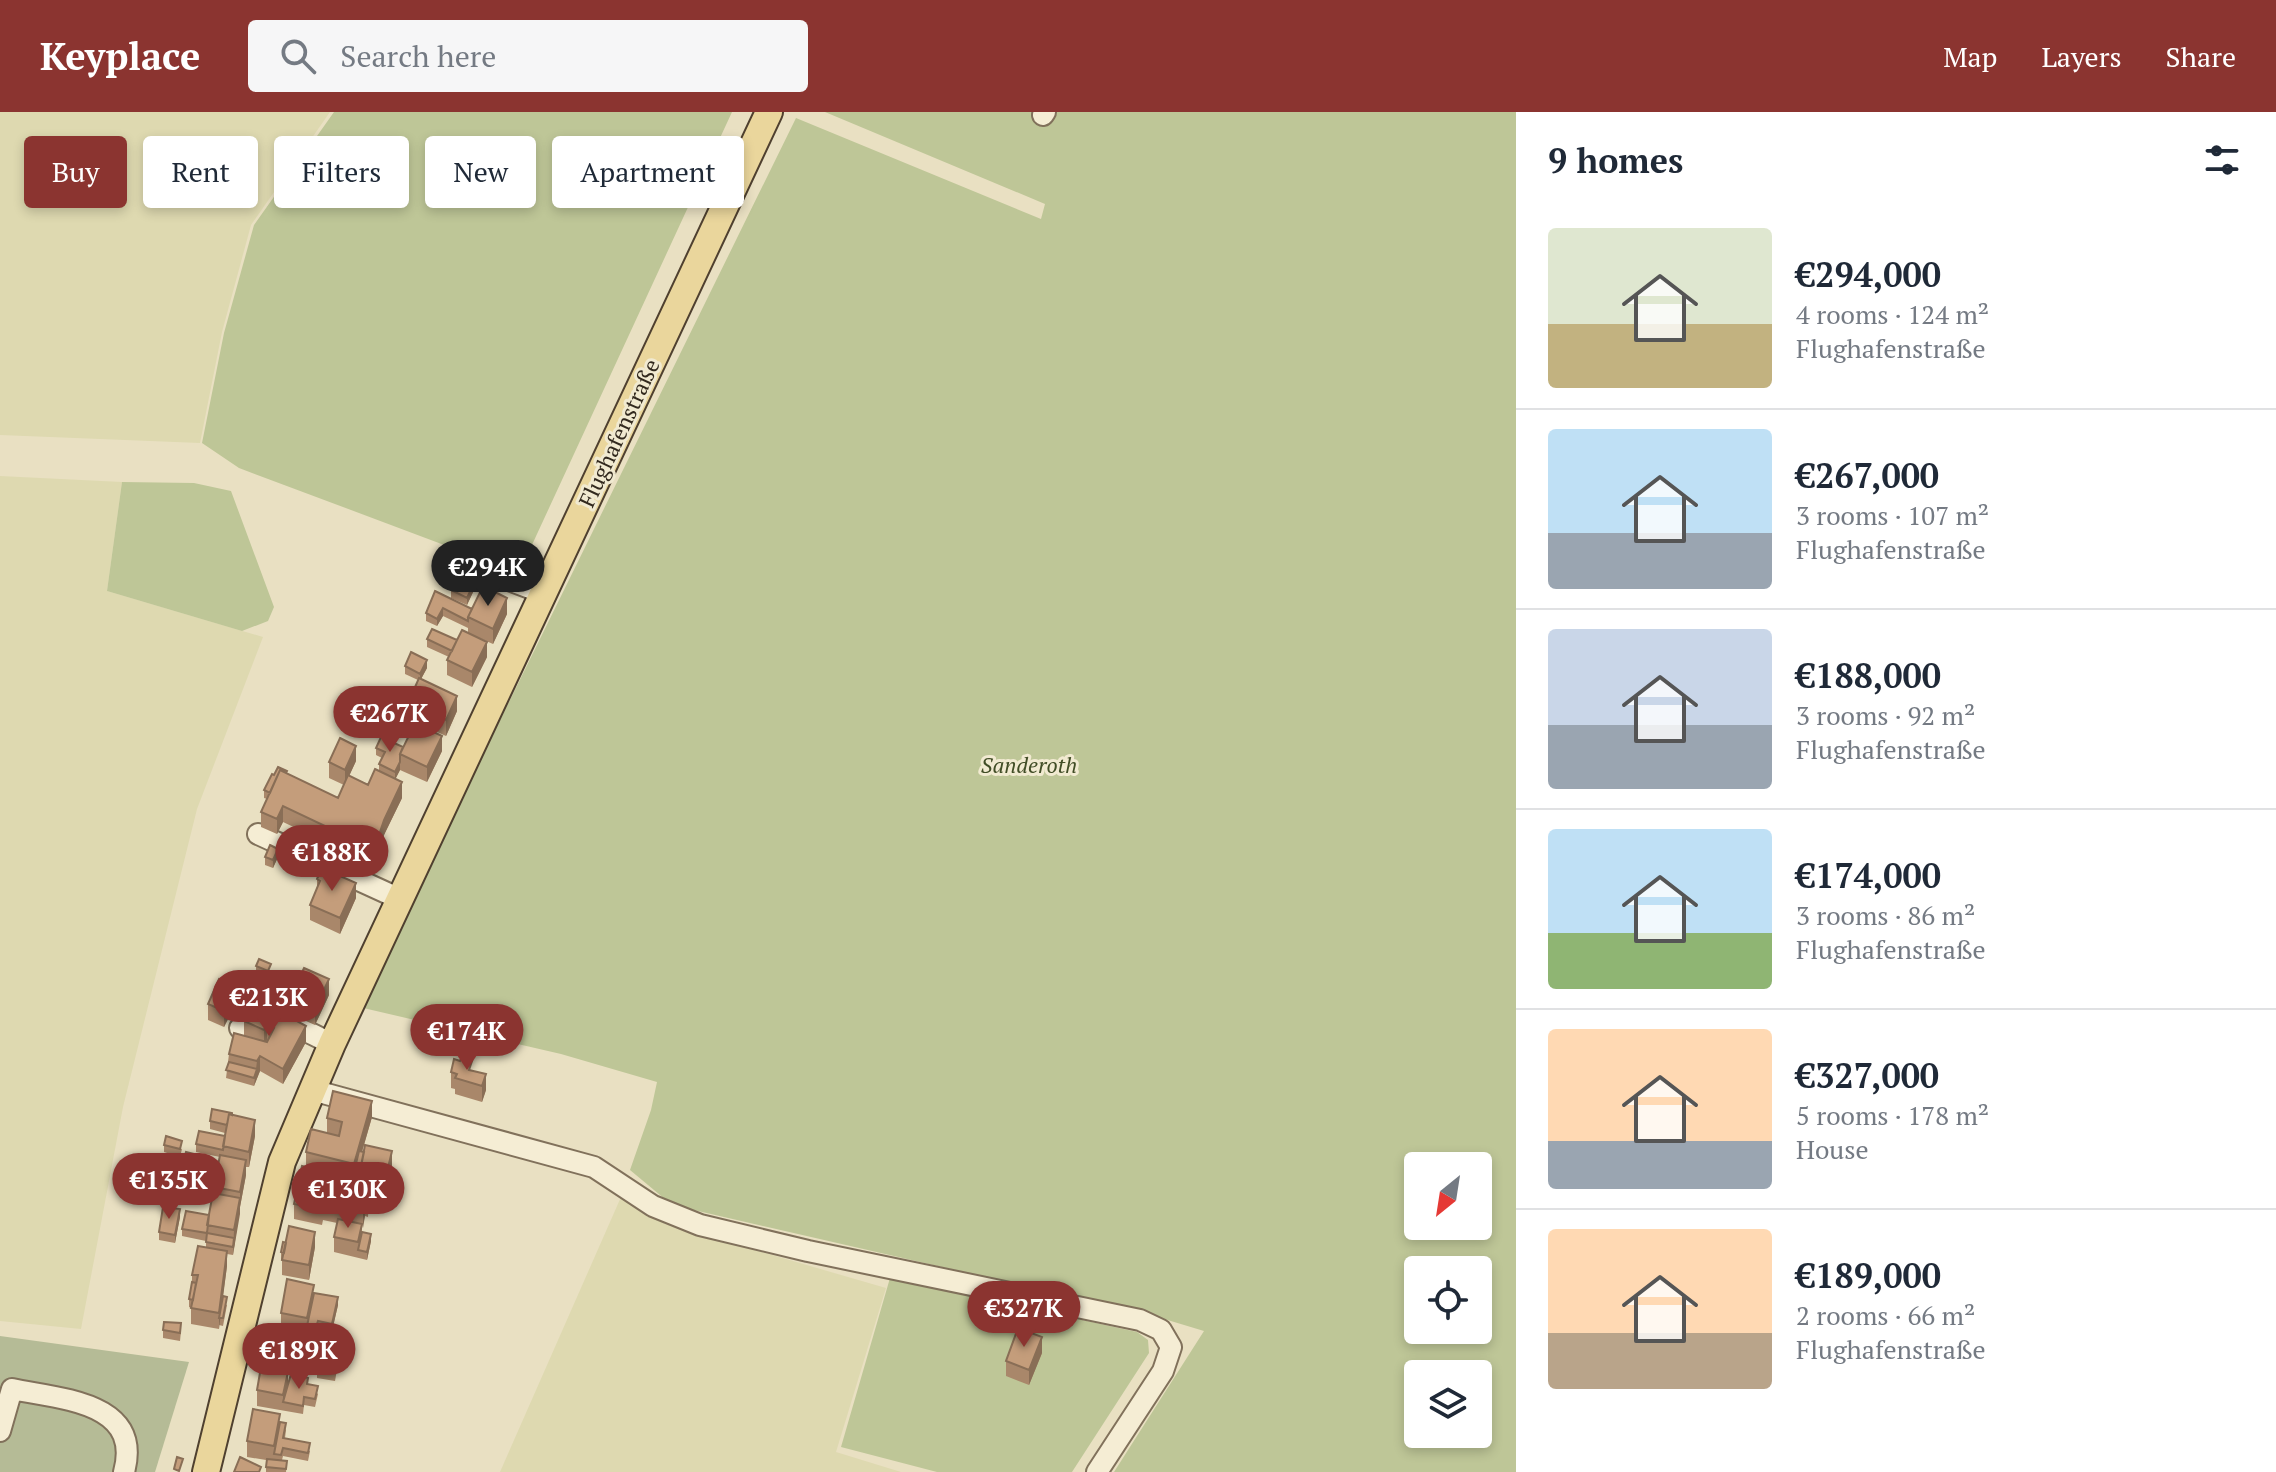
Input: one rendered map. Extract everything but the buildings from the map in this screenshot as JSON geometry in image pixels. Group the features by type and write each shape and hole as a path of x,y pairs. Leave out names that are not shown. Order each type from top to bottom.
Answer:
{"main road":[{"name":"Flughafenstraße","path":"206,1472 282,1162 332,1044 769,112"}],"lane":[{"path":"464,563 543,593"},
{"path":"258,834 400,899"},
{"path":"240,1028 253,1016 263,1016 332,1044"},
{"path":"312,1090 594,1167 653,1206 700,1225 808,1251 1140,1320 1161,1330 1171,1347 1163,1371 1097,1472"},
{"path":"0,1431 5,1398 12,1389 95,1406 119,1427 127,1448 124,1472"}],"shaded area":[{"path":"0,112 330,112 313,136 274,136 274,192 251,225 222,332 200,443 0,435"},
{"path":"0,476 122,482 107,591 263,637 197,809 123,1107 81,1329 0,1321"},
{"path":"621,1197 665,1224 886,1288 836,1452 901,1472 500,1472"}],"green space":[{"path":"334,112 732,112 721,136 552,136 552,208 688,208 519,573 239,468 202,443 224,333 254,225 274,197 274,208 409,208 409,136 317,136"},
{"name":"Sanderoth","path":"825,112 1516,112 1516,1472 1114,1472 1204,1331 1151,1315 672,1205 630,1170 651,1110 657,1082 561,1054 359,1007 796,118 1041,219 1045,204"},
{"path":"122,482 194,483 231,491 274,607 268,621 242,631 107,591"},
{"path":"890,1278 1137,1332 1148,1340 1149,1353 1072,1472 937,1472 841,1447"},
{"path":"0,1336 189,1362 155,1472 0,1472"}]}
